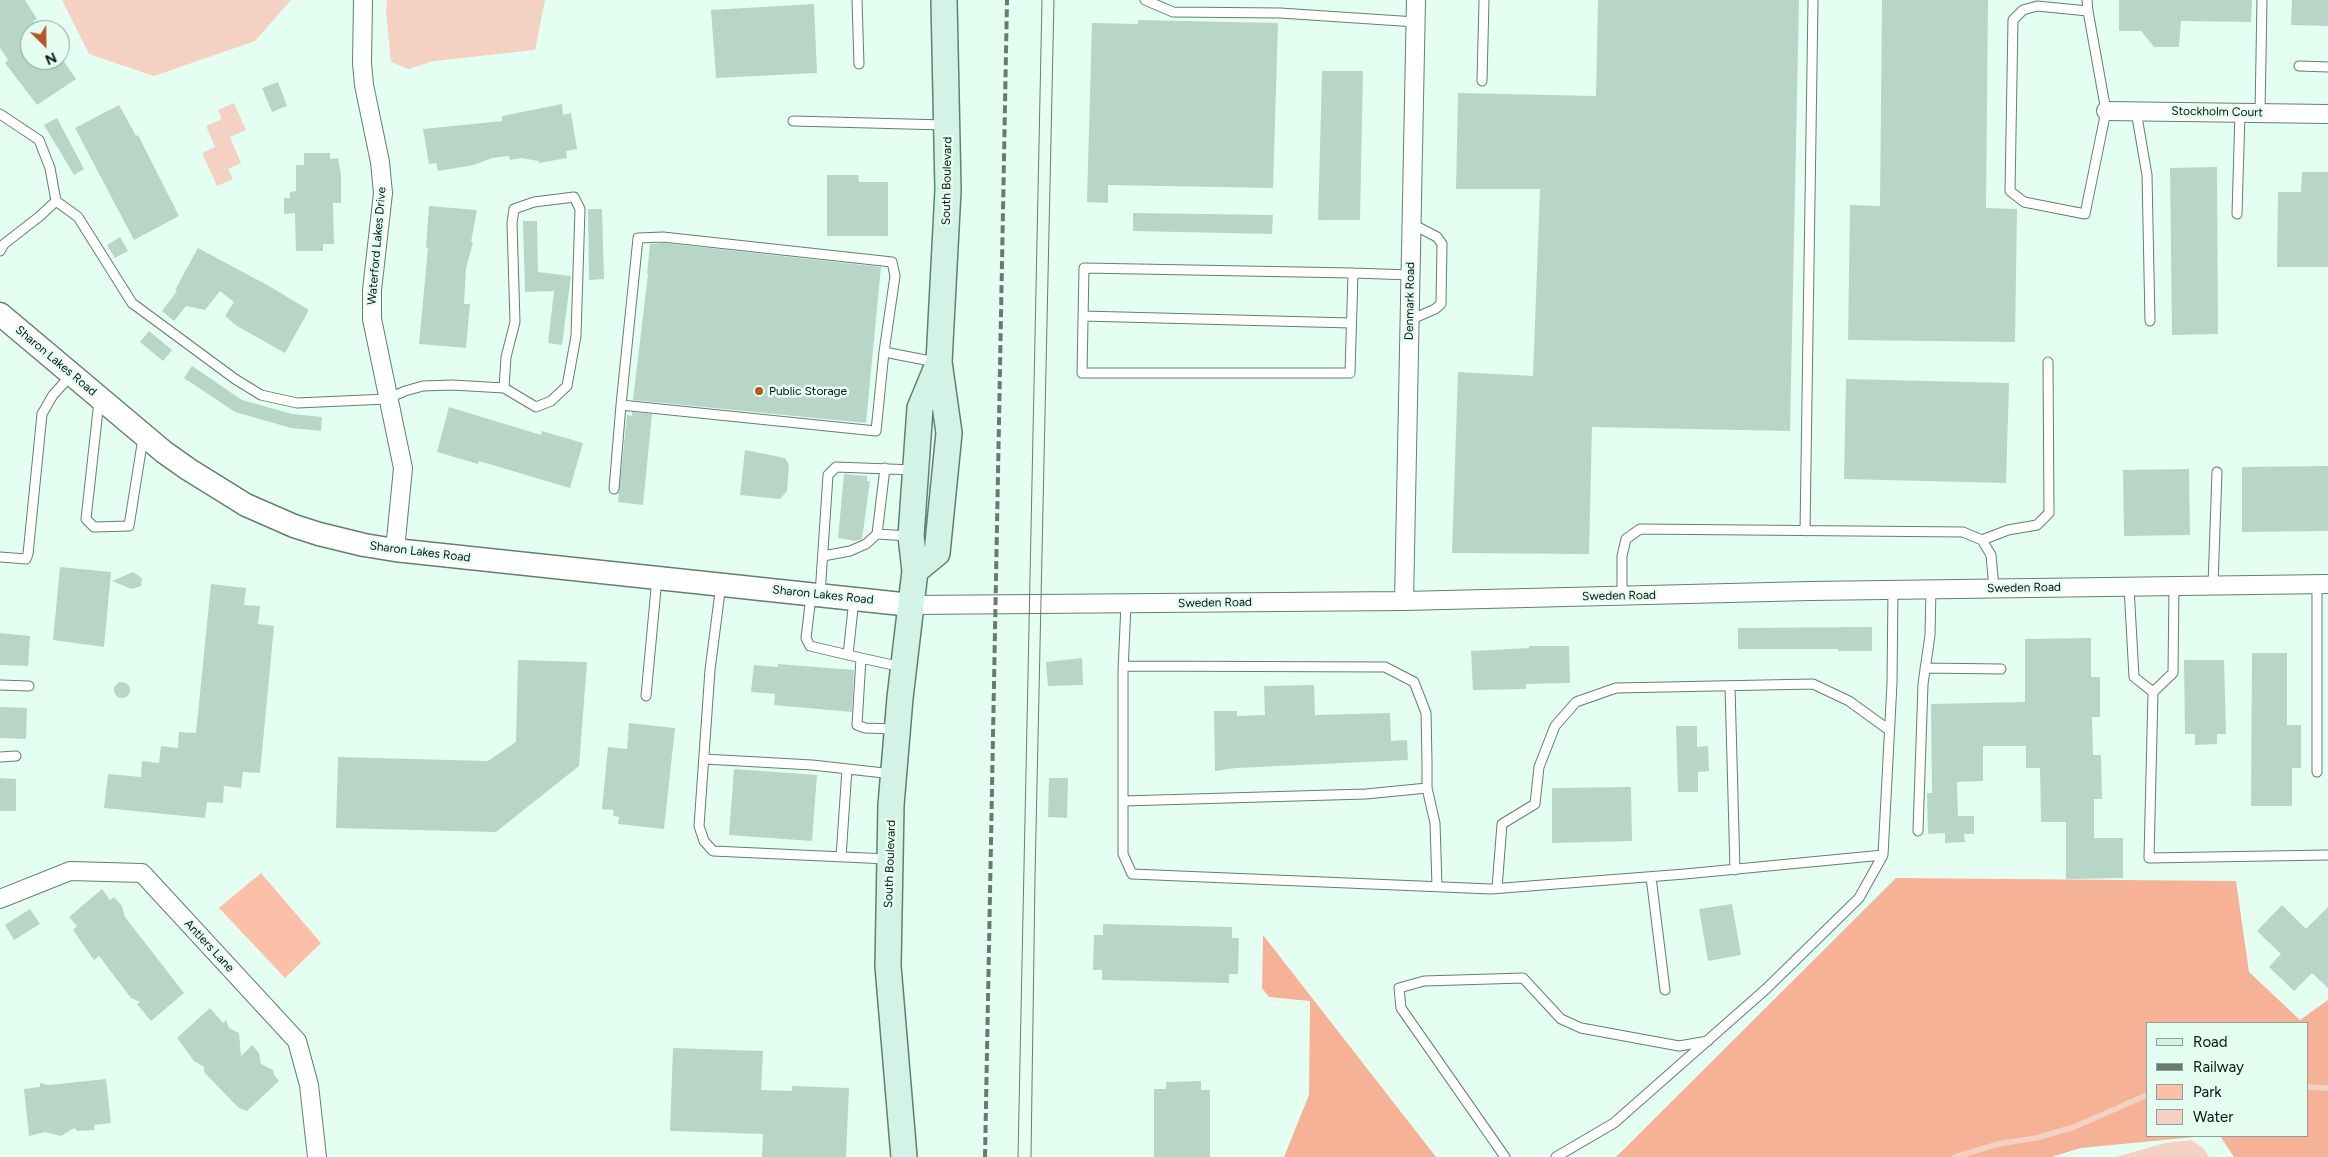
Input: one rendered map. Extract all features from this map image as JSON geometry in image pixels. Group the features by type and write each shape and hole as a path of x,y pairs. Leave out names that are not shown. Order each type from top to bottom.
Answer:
{"main road":[{"name":"South Boulevard","path":"915,571 937,553 950,432 939,362 948,190 944,0"},
{"name":"South Boulevard","path":"904,1157 888,966 890,859 894,774 915,571 911,536 920,408 939,362"}],"street":[{"name":"Waterford Lakes Drive","path":"363,0 362,63 364,85 380,162 383,193 372,290 372,319 387,399 403,468 394,550"},
{"name":"Denmark Road","path":"1404,601 1416,0"},
{"name":"Stockholm Court","path":"2106,111 2328,114"},
{"name":"Sharon Lakes Road","path":"0,314 144,435 188,469 246,505 294,526 364,545 394,550 911,605"},
{"name":"Sweden Road","path":"911,605 1404,601 1931,589 2322,584"},
{"name":"Antlers Lane","path":"0,899 70,871 142,873 297,1041 309,1085 317,1157"}],"lane":[{"path":"856,0 858,64"},
{"path":"1145,0 1173,12 1280,13 1416,22"},
{"path":"1482,81 1484,0"},
{"path":"1805,531 1813,0"},
{"path":"2087,0 2106,111 2084,214 2024,202 2010,191 2013,20 2023,10 2037,6 2088,11"},
{"path":"2260,113 2262,0"},
{"path":"2299,66 2328,67"},
{"path":"2136,111 2147,175 2150,321"},
{"path":"2237,214 2240,113"},
{"path":"0,114 39,140 50,168 56,201 78,217 132,303 235,379 261,395 297,404 387,399 423,386 504,388 536,407 551,401 567,386 576,336 580,209 574,197 534,202 514,209 512,223 515,322 506,357 504,388"},
{"path":"793,121 947,125"},
{"path":"0,251 4,244 56,201"},
{"path":"1410,320 1435,309 1440,304 1442,244 1438,237 1412,224"},
{"path":"0,237 18,232"},
{"path":"614,489 621,405 638,238 672,238 892,262 895,276 884,352 876,432 621,405"},
{"path":"1353,273 1350,373 1082,374 1084,268 1353,273 1411,275"},
{"path":"1083,316 1351,323"},
{"path":"884,352 939,362"},
{"path":"1982,540 2008,530 2037,525 2049,513 2048,362"},
{"path":"0,557 26,559 28,554 42,414 53,395 72,374"},
{"path":"99,397 86,519 94,527 129,526 144,435"},
{"path":"904,667 810,646 806,638 823,556 828,475 836,467 915,470"},
{"path":"823,556 850,551 866,544 877,534 885,468"},
{"path":"2213,586 2217,472"},
{"path":"1622,596 1622,556 1626,539 1640,529 1963,532 1982,540 1991,555 1994,588"},
{"path":"877,534 911,536"},
{"path":"646,696 657,578"},
{"path":"721,584 710,670 699,826 704,841 713,852 890,859"},
{"path":"2317,772 2322,584"},
{"path":"2174,586 2172,673 2153,692 2149,858 2328,855"},
{"path":"2129,587 2134,677 2153,692"},
{"path":"1918,831 1923,684 1930,635 1931,589"},
{"path":"1556,1157 1614,1123 1766,989 1858,898 1882,855 1889,730 1893,590"},
{"path":"848,655 854,599"},
{"path":"1126,604 1123,666 1123,854 1132,874 1497,888 1735,870 1882,855"},
{"path":"861,658 858,725 864,728 898,729"},
{"path":"1123,666 1385,667 1414,682 1426,713 1427,788 1435,823 1437,886"},
{"path":"1925,668 2001,669"},
{"path":"1497,888 1502,824 1535,804 1539,767 1555,726 1576,702 1616,688 1813,684 1849,701 1889,730"},
{"path":"0,685 29,686"},
{"path":"1730,686 1735,870"},
{"path":"0,757 16,756"},
{"path":"704,759 894,774"},
{"path":"842,857 848,769"},
{"path":"1123,801 1366,794 1427,788"},
{"path":"1651,877 1665,990"},
{"path":"1505,1157 1400,1008 1400,988 1424,981 1523,978 1561,1019 1581,1028 1679,1046 1708,1041"}],"green space":[{"path":"261,873 321,943 285,978 219,908"}],"shaded area":[{"path":"1896,878 2236,881 2249,972 2300,1020 2328,1000 2328,1157 2234,1157 2221,1137 2308,1137 2308,1022 2146,1022 2146,1137 2195,1137 2081,1148 2051,1157 1616,1157"},
{"path":"1263,935 1436,1157 1284,1157 1309,1095 1310,1001 1269,997 1262,988"}],"water":[{"path":"62,0 291,0 255,41 154,76 89,54"},
{"path":"387,0 545,0 535,50 434,61 408,69 391,62 386,11"},
{"path":"234,103 246,130 230,137 241,163 228,169 233,179 217,186 202,153 215,147 206,126 222,119 218,110"},
{"path":"2191,1140 2203,1148 2209,1157 2116,1157 2165,1143"}],"building":[{"path":"0,0 25,0 37,19 20,20 20,70 70,70 76,79 37,105 5,63 8,60 0,48"},
{"path":"1598,0 1799,0 1790,431 1592,427 1589,554 1452,553 1458,372 1533,376 1540,189 1456,189 1458,93 1596,96"},
{"path":"1882,0 1988,0 1986,208 2017,209 2015,342 1848,340 1850,205 1880,206"},
{"path":"2119,0 2252,0 2251,22 2181,21 2179,47 2154,47 2141,31 2119,31"},
{"path":"2292,0 2328,0 2328,26 2291,25"},
{"path":"814,4 817,73 716,78 711,10"},
{"path":"1138,20 1278,23 1273,188 1108,185 1108,203 1087,202 1092,23 1138,24"},
{"path":"1322,71 1363,71 1360,220 1318,220"},
{"path":"278,82 287,106 272,112 262,88"},
{"path":"562,104 563,115 571,113 577,149 566,151 567,158 539,163 538,161 521,158 510,160 509,156 492,158 474,165 438,171 436,163 429,164 423,129 502,121 502,116"},
{"path":"119,105 136,136 138,135 179,216 134,240 75,128"},
{"path":"57,118 84,169 74,175 44,125"},
{"path":"304,153 330,153 330,159 338,158 341,175 341,203 333,203 334,244 323,244 323,251 296,251 295,213 284,214 284,198 290,198 290,192 296,191 296,165 304,165"},
{"path":"2217,167 2218,334 2172,335 2170,168"},
{"path":"2302,172 2328,172 2328,267 2277,267 2278,192 2301,192"},
{"path":"827,175 858,175 859,182 888,182 888,236 827,236"},
{"path":"429,206 477,210 471,242 473,242 466,269 464,304 470,304 466,348 419,344 428,248 426,248"},
{"path":"588,209 602,209 604,279 589,280"},
{"path":"1133,213 1273,215 1272,234 1133,231"},
{"path":"523,221 537,221 538,272 571,276 562,345 548,343 554,291 525,292"},
{"path":"120,237 128,251 115,258 107,245"},
{"path":"663,243 881,267 866,423 633,400 650,244"},
{"path":"198,248 309,310 285,353 237,326 225,316 234,302 220,291 205,310 186,306 174,321 162,311 177,291 175,290"},
{"path":"149,331 172,350 163,361 140,342"},
{"path":"192,366 242,400 292,414 322,417 321,431 291,428 235,412 184,378"},
{"path":"1846,379 2009,383 2006,483 1844,479"},
{"path":"449,407 541,435 542,431 583,443 570,488 479,461 478,464 437,452"},
{"path":"632,412 652,414 643,505 618,502 627,415 632,416"},
{"path":"745,450 785,458 789,465 787,491 780,499 740,495"},
{"path":"2328,466 2328,531 2242,532 2242,467"},
{"path":"2189,469 2190,535 2124,536 2123,470"},
{"path":"844,474 867,476 867,481 870,481 862,539 856,541 838,538"},
{"path":"60,567 111,572 104,647 53,640"},
{"path":"133,572 142,578 141,586 132,589 112,581"},
{"path":"211,584 246,588 244,605 260,606 258,624 274,626 260,773 243,772 241,788 224,786 223,803 207,802 205,818 104,808 108,774 141,777 142,761 159,763 161,746 178,748 179,732 196,733"},
{"path":"1872,627 1872,651 1738,649 1738,628"},
{"path":"0,633 30,636 28,666 0,665"},
{"path":"2091,638 2091,677 2100,677 2100,717 2092,717 2093,755 2101,755 2102,799 2094,799 2094,838 2123,838 2123,878 2066,879 2066,822 2041,822 2040,768 2026,768 2026,746 1983,746 1983,781 1957,782 1958,816 1974,816 1974,834 1964,834 1965,842 1945,843 1945,833 1928,834 1927,793 1932,793 1931,704 2025,702 2025,639"},
{"path":"1529,646 1569,646 1570,683 1526,684 1526,689 1473,690 1471,651 1529,648"},
{"path":"2252,653 2287,653 2287,725 2301,725 2301,768 2292,768 2292,806 2251,806"},
{"path":"1082,658 1083,685 1048,686 1046,662"},
{"path":"518,660 587,662 579,766 496,832 336,828 338,757 488,761 516,742"},
{"path":"2184,660 2224,660 2226,734 2217,734 2217,744 2195,745 2195,734 2185,734"},
{"path":"778,664 854,670 852,712 774,705 775,694 751,692 754,665 778,667"},
{"path":"122,682 128,684 130,690 128,696 122,698 116,696 114,690 116,684"},
{"path":"1314,685 1315,715 1390,713 1391,741 1407,740 1408,760 1236,768 1215,771 1214,711 1237,711 1237,716 1265,715 1264,686"},
{"path":"0,707 27,708 26,739 0,738"},
{"path":"629,723 675,728 664,829 618,824 619,817 613,816 614,810 602,809 608,747 627,749"},
{"path":"1676,726 1697,726 1697,747 1708,746 1709,771 1698,772 1698,792 1678,792"},
{"path":"734,769 817,775 812,841 729,835"},
{"path":"0,778 16,779 16,811 0,811"},
{"path":"1049,778 1068,778 1067,818 1048,817"},
{"path":"1631,787 1632,841 1552,843 1552,788"},
{"path":"102,889 110,900 114,897 122,906 125,917 184,993 151,1021 137,1004 140,1002 131,998 99,956 94,960 73,930 77,926 69,917"},
{"path":"1732,904 1741,955 1708,961 1699,909"},
{"path":"2282,905 2306,929 2328,907 2328,988 2312,973 2294,991 2269,967 2281,954 2257,931"},
{"path":"30,909 40,924 14,940 5,925"},
{"path":"1103,924 1232,927 1232,938 1239,938 1238,974 1229,974 1229,983 1102,980 1102,970 1093,970 1094,935 1103,935"},
{"path":"210,1008 223,1023 226,1020 229,1028 239,1033 241,1056 252,1045 259,1053 261,1064 273,1070 274,1075 279,1081 247,1111 239,1108 204,1072 204,1067 194,1061 177,1038"},
{"path":"673,1048 763,1051 761,1090 792,1091 792,1086 849,1088 846,1157 762,1157 763,1134 670,1131"},
{"path":"106,1079 111,1123 94,1125 95,1130 78,1131 74,1128 61,1136 45,1132 29,1136 24,1089 40,1087 40,1083 49,1085"},
{"path":"1201,1081 1201,1090 1210,1090 1210,1157 1154,1157 1154,1089 1166,1089 1166,1082"}],"waterway":[{"path":"2308,1087 2328,1088"},
{"path":"1955,1157 1998,1144 2036,1138 2074,1127 2146,1095"}],"tram line":[{"path":"1018,1157 1042,0"},
{"path":"1031,1157 1035,877 1054,0"}],"railway":[{"path":"985,1157 1007,0"}],"place":[{"name":"Public Storage","path":"759,391"}]}
